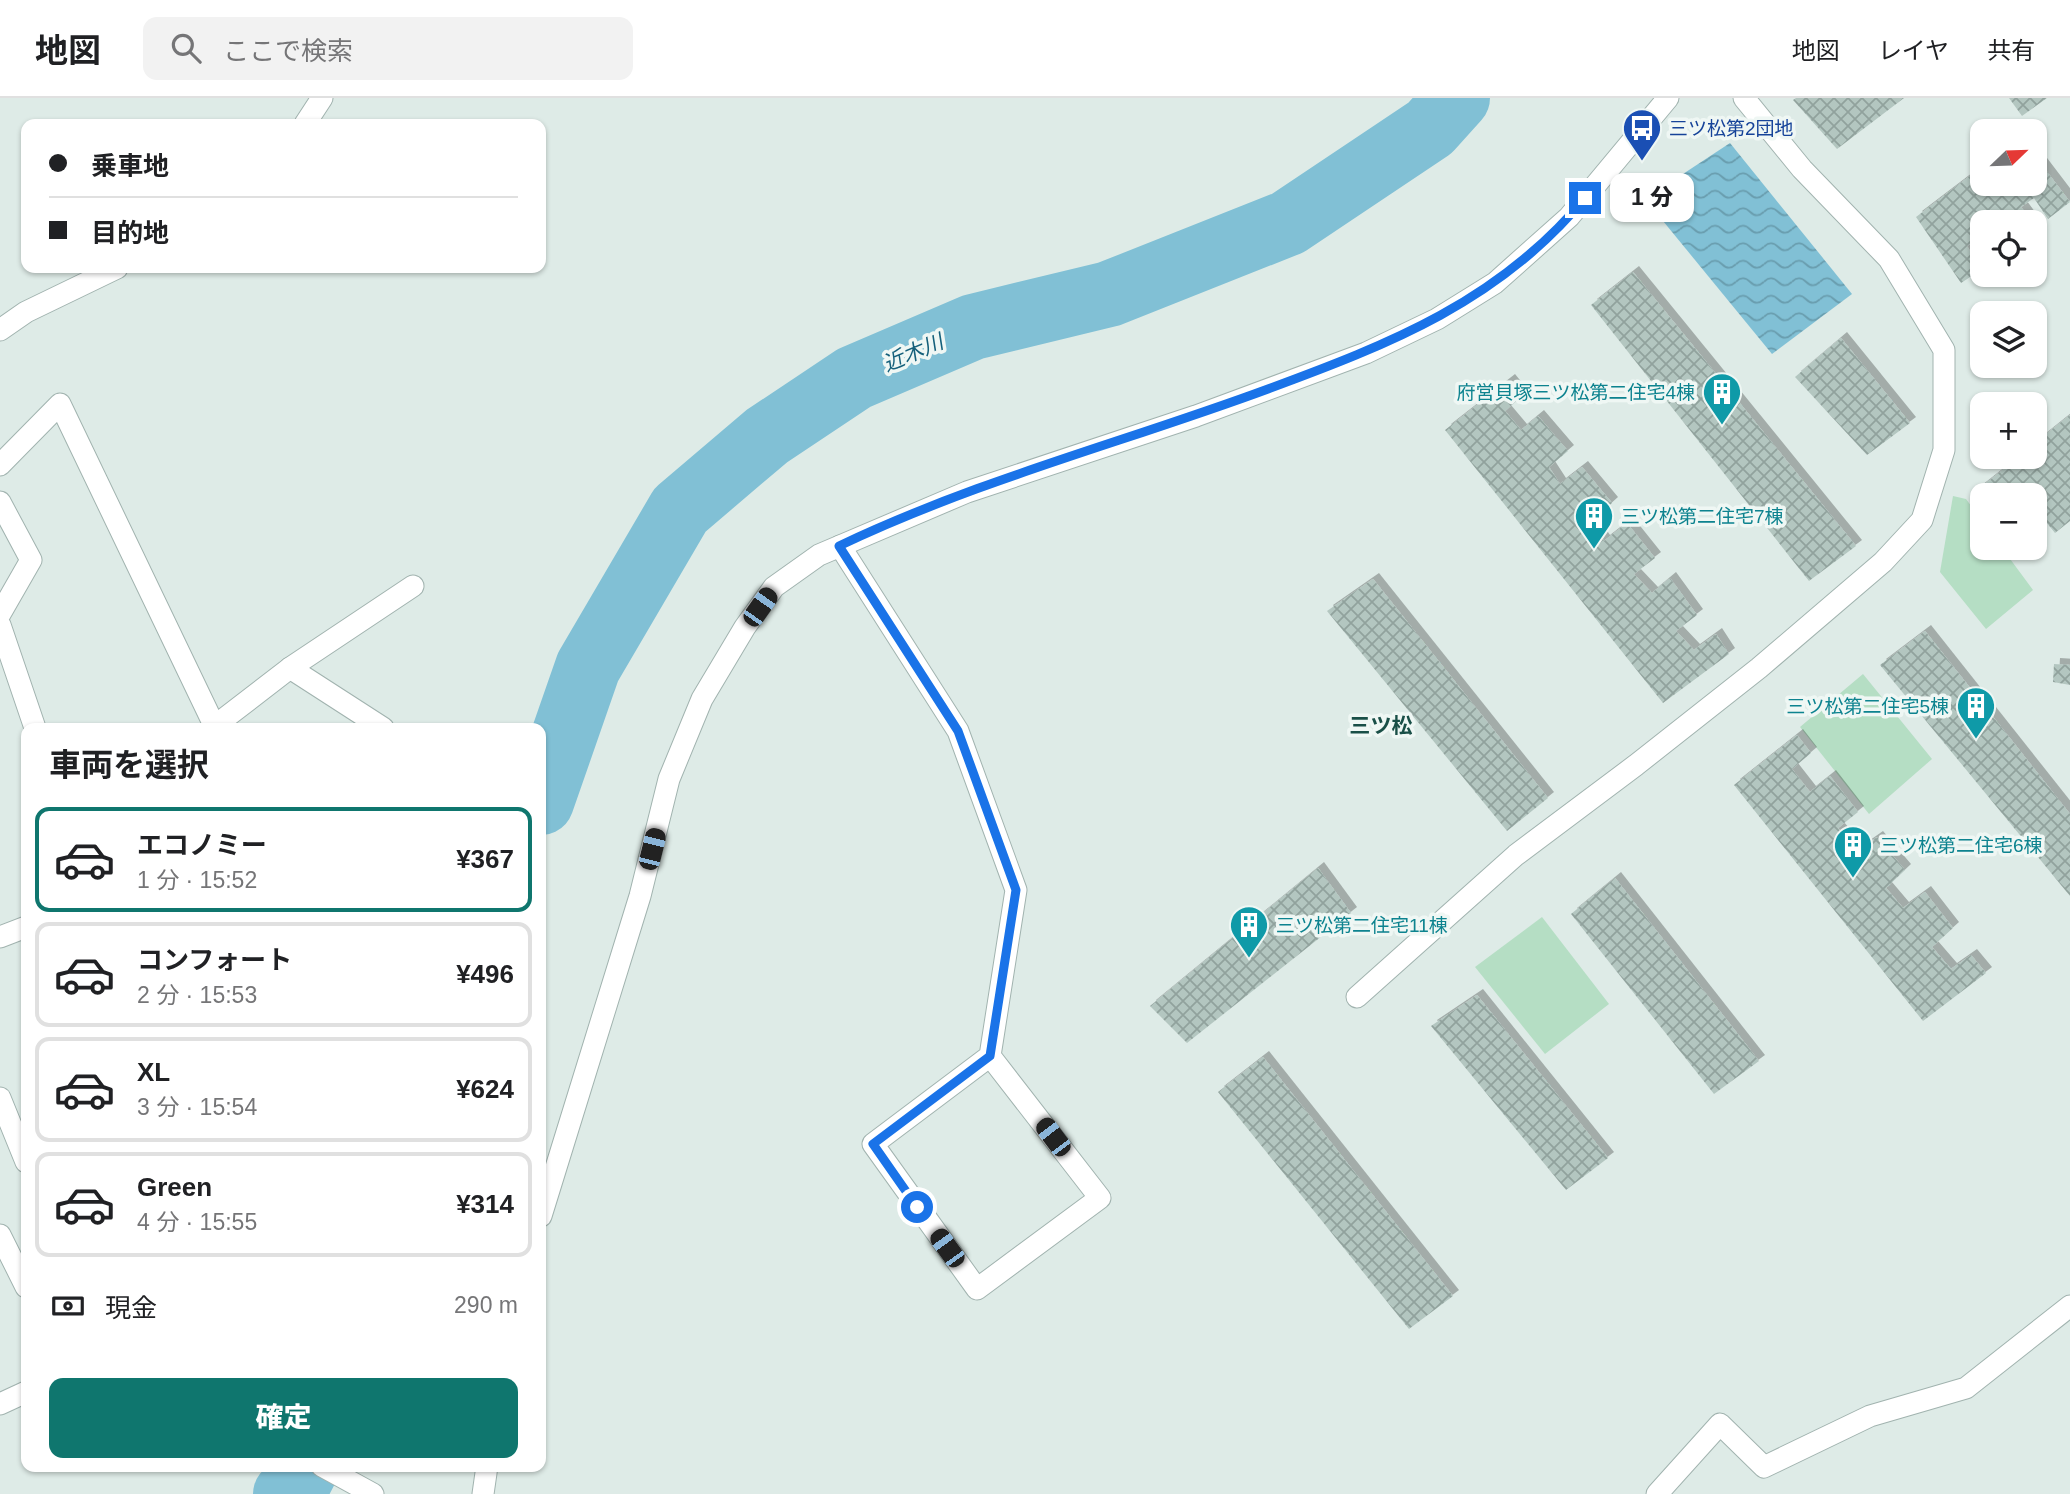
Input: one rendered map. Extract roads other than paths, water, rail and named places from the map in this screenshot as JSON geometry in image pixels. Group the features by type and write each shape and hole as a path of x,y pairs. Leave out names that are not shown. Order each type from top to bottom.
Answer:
{"street":[{"path":"307,119 322,98"},
{"path":"546,1198 640,896 669,779 702,699 745,627 774,587 819,555 967,492 1196,416 1366,353 1437,319 1495,283 1569,218 1668,98"},
{"path":"1357,998 1516,855 1759,668 1883,562 1922,520 1944,450 1944,350 1889,259 1802,169 1744,98"},
{"path":"0,330 26,312 107,273"},
{"path":"0,465 60,404 211,723"},
{"path":"0,502 31,560 0,614"},
{"path":"839,546 958,731 1016,890 990,1056 873,1144 976,1290 1100,1198 990,1056"},
{"path":"218,723 290,668 413,586"},
{"path":"0,625 33,723"},
{"path":"290,668 375,723"},
{"path":"0,937 21,929"},
{"path":"0,1098 21,1150"},
{"path":"0,1235 21,1277"},
{"path":"1657,1494 1720,1424 1764,1467 1870,1416 1966,1388 2070,1306"},
{"path":"0,1404 21,1394"},
{"path":"332,1472 373,1494"},
{"path":"483,1494 486,1472"}],"water":[{"path":"1730,143 1852,294 1772,354 1645,199"}],"waterway":[{"name":"近木川","path":"546,788 588,667 680,510 767,436 854,378 973,327 1109,294 1288,223 1430,128 1457,98"},
{"name":"近木川","path":"286,1494 295,1489 304,1472"}],"place":[{"name":"三ツ松第2団地","path":"1642,162"},
{"name":"府営貝塚三ツ松第二住宅4棟","path":"1722,426"},
{"name":"三ツ松第二住宅7棟","path":"1594,550"},
{"name":"三ツ松第二住宅5棟","path":"1976,740"},
{"name":"三ツ松第二住宅6棟","path":"1853,879"},
{"name":"三ツ松第二住宅11棟","path":"1249,959"}],"district":[{"name":"三ツ松","path":"1381,726"}]}
